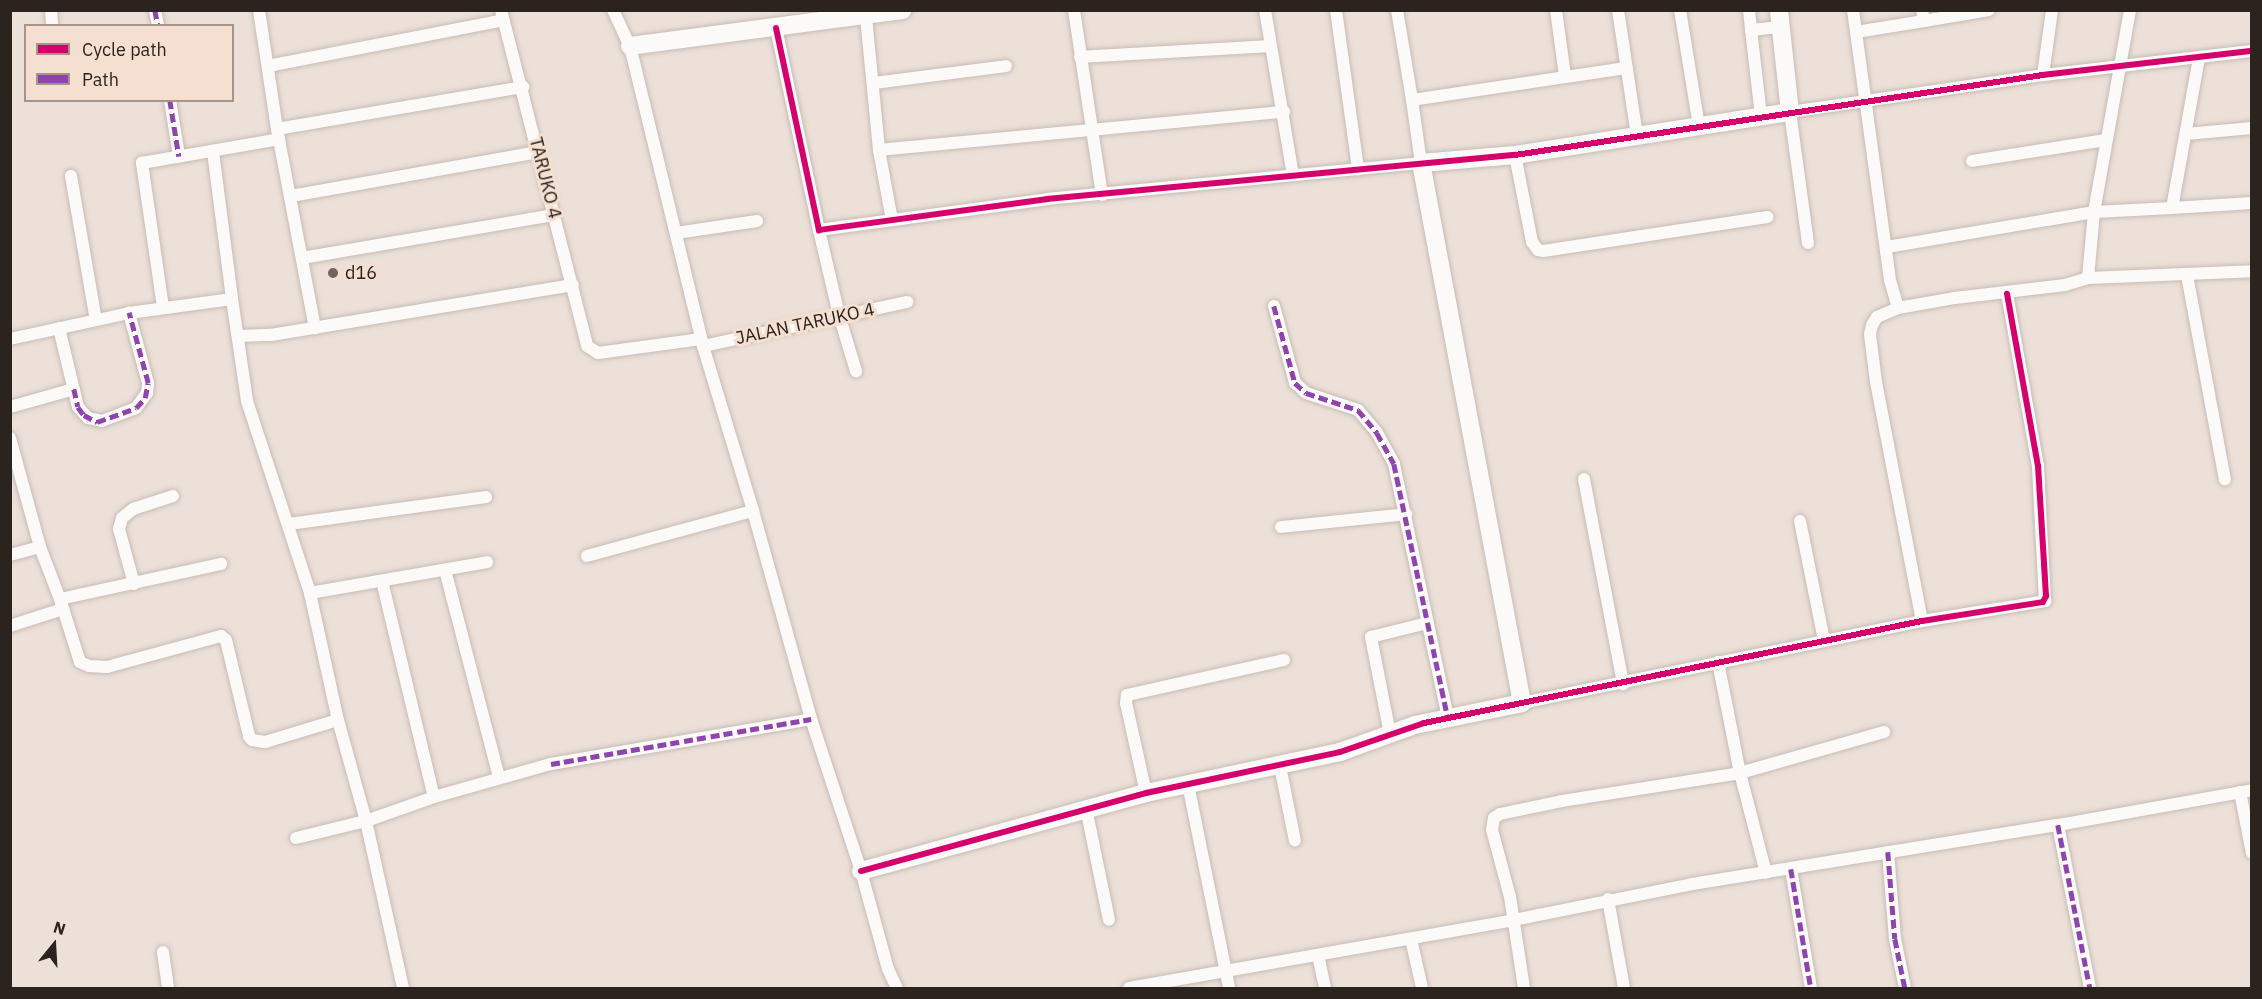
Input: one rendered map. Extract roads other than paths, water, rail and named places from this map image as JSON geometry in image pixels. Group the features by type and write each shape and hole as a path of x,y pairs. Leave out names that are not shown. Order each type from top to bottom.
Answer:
{"street":[{"path":"259,10 278,134 315,328"},
{"path":"613,10 630,45 702,343 812,719 861,871 888,969 897,988"},
{"path":"630,45 866,17 903,10"},
{"path":"1074,10 1090,128 1102,195"},
{"path":"1265,10 1293,175"},
{"path":"1336,10 1358,169"},
{"path":"1397,10 1404,40 1421,163 1522,703"},
{"path":"1556,10 1565,76"},
{"path":"1618,10 1637,135"},
{"path":"1680,10 1699,126"},
{"path":"1749,10 1761,116"},
{"path":"1853,10 1890,280 1898,308"},
{"path":"1856,32 1923,16 1989,10"},
{"path":"2043,75 2052,10"},
{"path":"2088,278 2094,212 2130,10"},
{"path":"268,66 502,15"},
{"name":"TARUKO 4","path":"502,15 523,87 587,346"},
{"path":"866,17 879,150 892,220"},
{"path":"1751,30 1780,19 1808,243"},
{"path":"776,28 819,230 839,315 856,371"},
{"path":"1080,57 1270,46"},
{"path":"819,230 1047,199 1515,155 2043,75 2252,51"},
{"path":"2172,208 2199,58"},
{"path":"874,83 1006,66"},
{"path":"1412,100 1565,76 1627,69"},
{"path":"163,308 142,163 213,152 278,134 523,87"},
{"path":"170,102 179,156"},
{"path":"879,150 1090,128 1284,112"},
{"path":"2186,134 2252,128"},
{"path":"1972,161 2106,140"},
{"path":"213,152 247,401 310,592 338,720 366,821 403,988"},
{"path":"291,196 538,152"},
{"path":"1515,155 1532,242 1538,250 1767,217"},
{"path":"71,176 96,320"},
{"path":"1887,247 2094,212 2252,203"},
{"path":"302,258 554,215"},
{"path":"676,233 757,221"},
{"path":"1922,621 1886,440 1870,334 1877,317 1898,308 1955,298 2007,294 2065,285 2088,278 2252,271"},
{"path":"2187,275 2224,480"},
{"path":"238,336 270,335 573,285"},
{"path":"861,871 1146,793 1340,752 1390,734 1448,718 1623,684 1824,640 1922,621 2043,602 2046,599 2038,466 2007,294"},
{"path":"10,339 129,313 232,299"},
{"name":"JALAN TARUKO 4","path":"587,346 598,353 702,343 907,302"},
{"path":"1274,306 1295,383 1306,393 1350,406 1368,422 1394,464 1448,718"},
{"path":"59,328 78,407 88,418 97,422 136,408 145,398 148,383 129,313"},
{"path":"10,406 74,389"},
{"path":"10,438 16,480 62,604 77,658 89,666 107,667 218,635 224,637 249,736 255,742 265,742 338,720"},
{"path":"1584,480 1623,684"},
{"path":"134,584 119,529 122,518 133,509 173,496"},
{"path":"289,524 486,497"},
{"path":"587,556 753,511"},
{"path":"1281,527 1406,514"},
{"path":"1800,521 1824,640"},
{"path":"10,555 40,547"},
{"path":"310,592 487,562"},
{"path":"10,626 62,604 134,584 221,564"},
{"path":"445,570 499,778"},
{"path":"382,581 434,797"},
{"path":"1390,734 1371,637 1427,623"},
{"path":"1146,793 1126,704 1127,695 1284,660"},
{"path":"1718,662 1740,773 1766,873"},
{"path":"296,838 366,821 434,797 499,778 584,758 812,719"},
{"path":"1524,988 1514,920 1492,830 1492,822 1500,814 1562,801 1740,773 1884,732"},
{"path":"1280,766 1296,841"},
{"path":"1188,784 1228,988"},
{"path":"1129,988 1514,920 1608,899 2058,825 2246,791 2252,853"},
{"path":"1086,808 1109,920"},
{"path":"2058,825 2090,988"},
{"path":"1888,852 1894,939 1905,988"},
{"path":"1791,869 1811,988"},
{"path":"1608,899 1624,988"},
{"path":"1411,939 1422,988"},
{"path":"163,952 168,988"},
{"path":"1318,955 1325,988"}],"place":[{"name":"d16","path":"333,273"}]}
